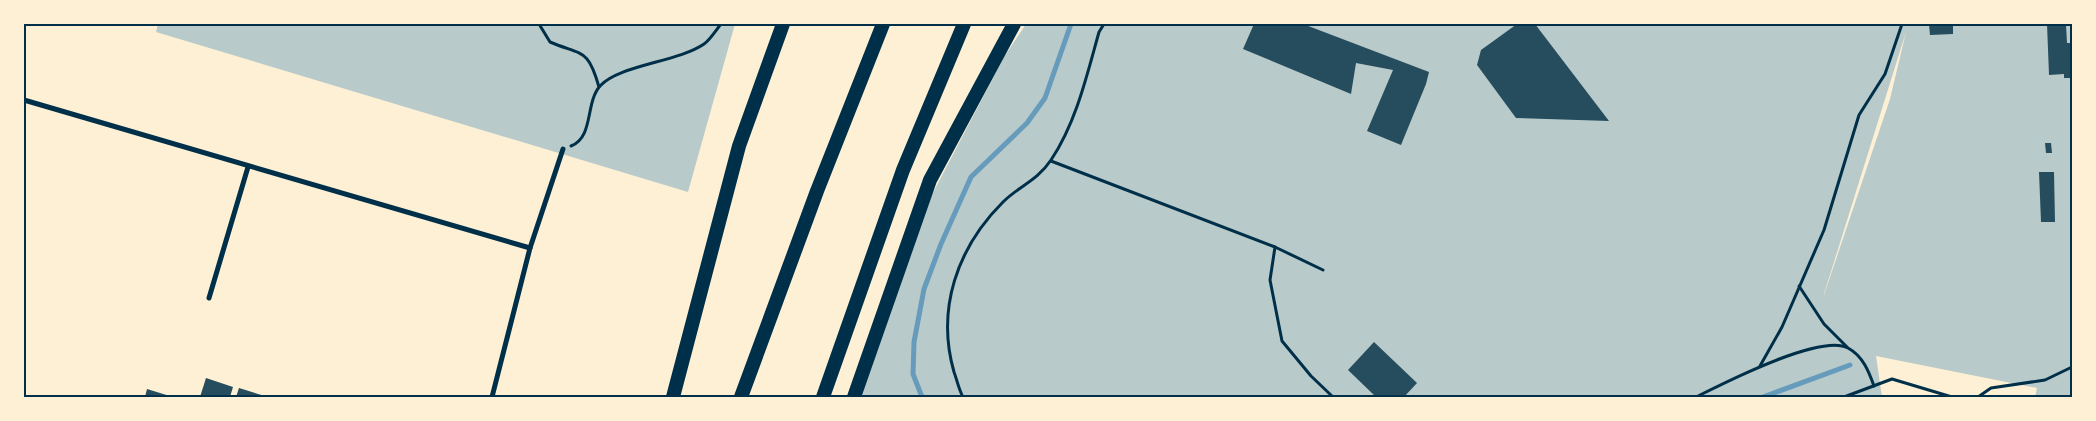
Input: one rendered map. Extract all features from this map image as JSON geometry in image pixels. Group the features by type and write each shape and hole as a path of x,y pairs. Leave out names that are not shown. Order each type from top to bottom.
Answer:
{"highway":[{"path":"673,397 739,146 783,24"},
{"path":"741,397 817,191 884,24"},
{"path":"823,397 903,170 964,24"},
{"path":"854,397 930,180 1014,24"}],"street":[{"path":"24,100 530,248"},
{"path":"492,397 530,248 563,149"},
{"path":"209,298 248,167"}],"path":[{"path":"539,24 550,42 586,55 594,66 599,87"},
{"path":"563,149 578,143 586,129 592,100 599,87 626,71 656,64 704,44 721,24"},
{"path":"963,397 952,363 946,325 959,264 980,230 1003,201 1034,180 1060,145 1083,90 1099,32 1104,24"},
{"path":"1760,366 1782,328 1824,230 1859,115 1885,74 1902,24"},
{"path":"1050,160 1275,247 1323,270"},
{"path":"1275,247 1270,280 1282,341 1310,376 1333,397"},
{"path":"1799,286 1824,324 1862,359 1874,386"},
{"path":"1696,397 1760,366 1825,346 1847,347"},
{"path":"1978,397 1991,388 2045,380 2072,367"},
{"path":"1844,397 1892,379 1952,397"}],"shaded area":[{"path":"158,24 735,24 688,192 156,32"},
{"path":"1026,24 2072,24 2072,397 2035,397 2037,388 1876,356 1882,397 853,397 890,275 1004,57","holes":["1906,32 1890,99 1824,295"]}],"building":[{"path":"1254,24 1303,24 1429,72 1401,145 1367,131 1393,70 1356,63 1351,94 1243,49"},
{"path":"1517,24 1535,24 1609,121 1516,118 1477,65 1481,50"},
{"path":"1929,24 1953,24 1953,34 1930,35"},
{"path":"2047,24 2066,24 2067,43 2072,43 2072,78 2064,78 2064,74 2049,75"},
{"path":"2045,143 2051,143 2052,153 2046,153"},
{"path":"2039,172 2054,172 2055,222 2041,222"},
{"path":"1374,342 1417,383 1404,397 1376,397 1348,370"},
{"path":"206,378 233,387 230,397 200,397"},
{"path":"239,388 268,397 236,397"},
{"path":"147,389 173,397 145,397"}],"waterway":[{"path":"922,397 913,374 914,342 924,289 941,244 971,177 1027,123 1045,98 1071,24"},
{"path":"1763,397 1850,365"}]}
